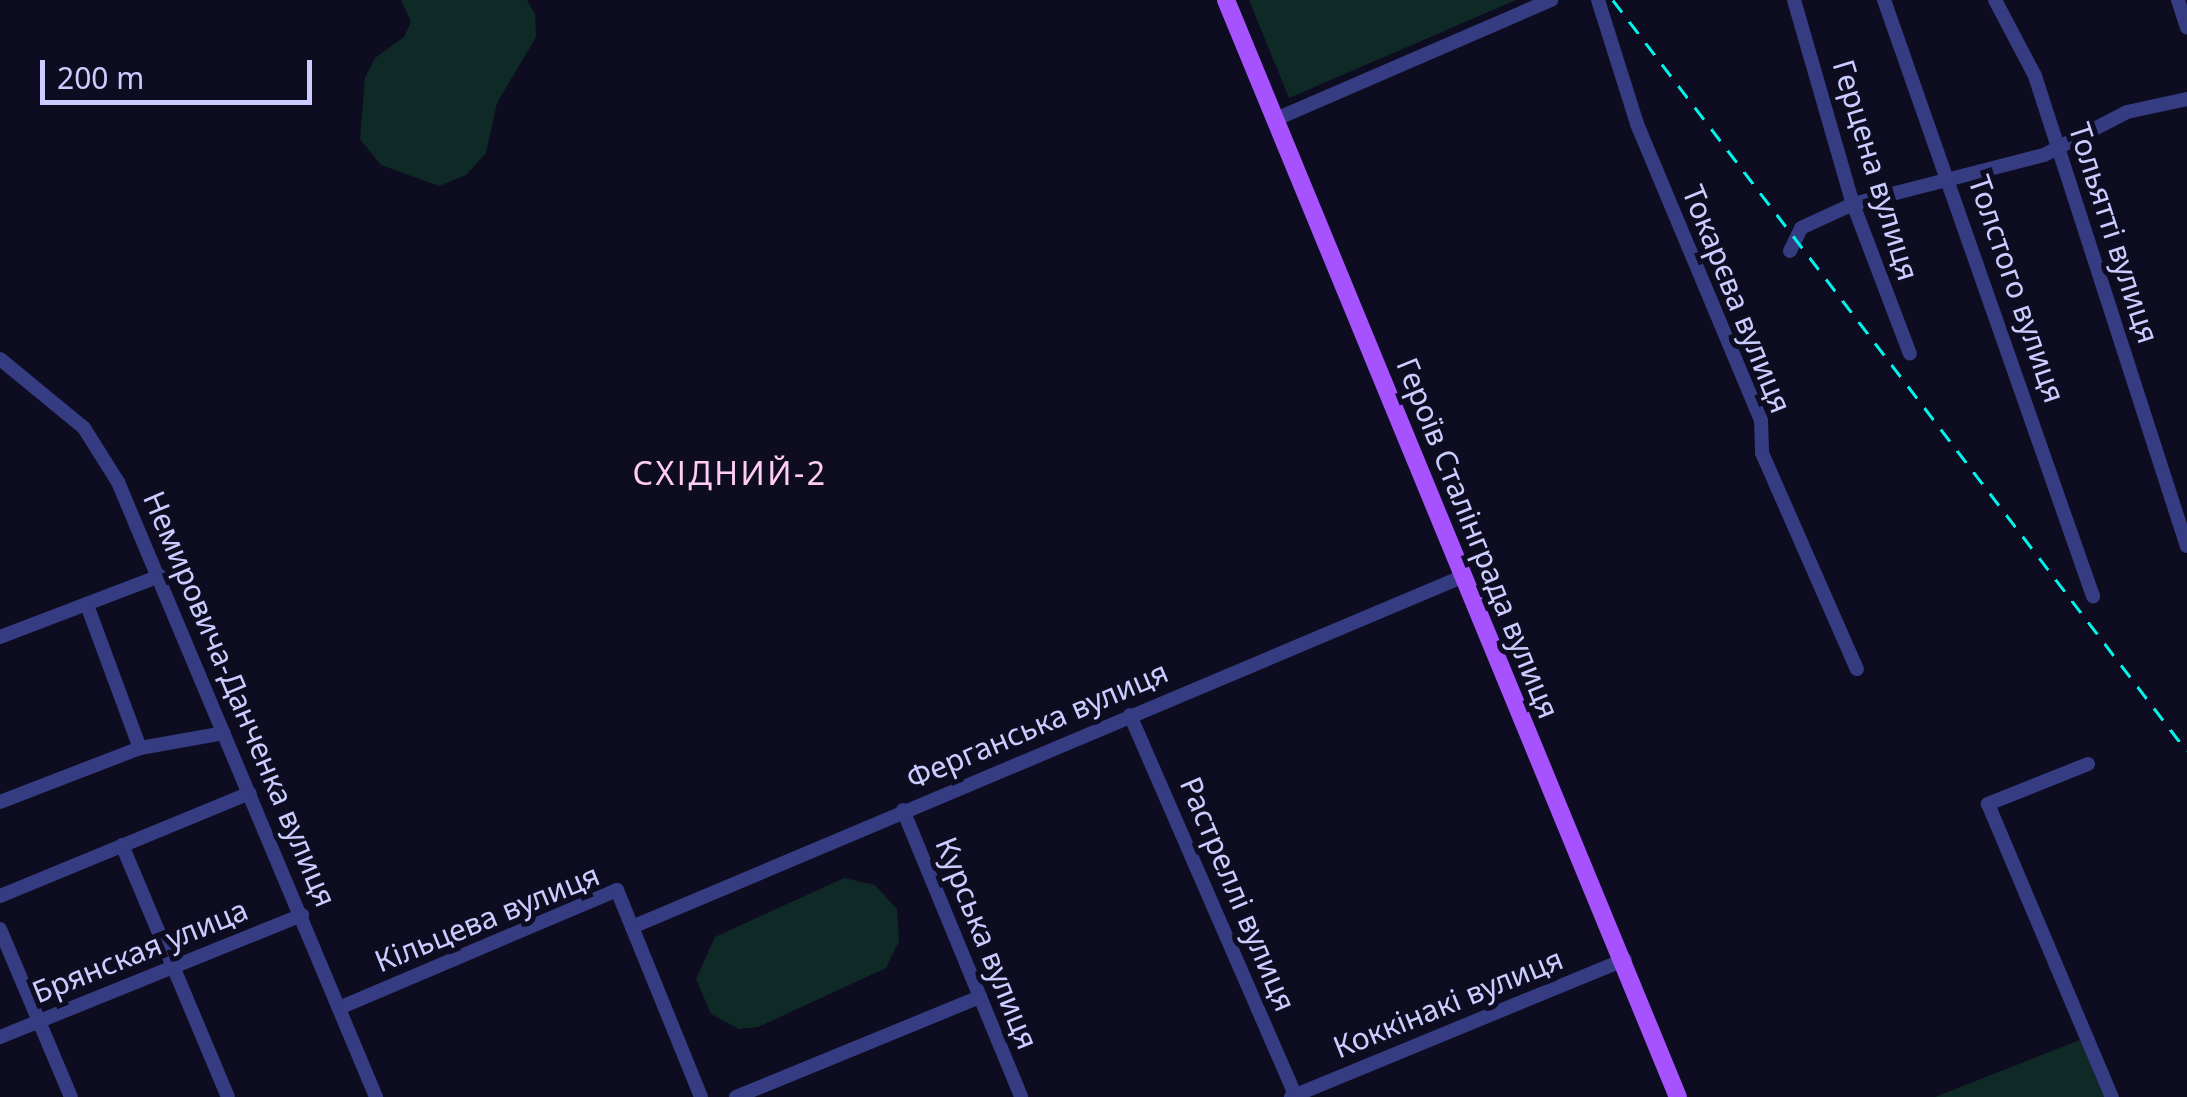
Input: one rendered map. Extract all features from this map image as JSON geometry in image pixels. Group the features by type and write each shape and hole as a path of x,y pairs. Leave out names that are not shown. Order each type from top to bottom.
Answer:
{"main road":[{"name":"Героїв Сталінграда вулиця","path":"1226,0 1625,959 1678,1097"}],"street":[{"path":"1276,119 1552,0"},
{"name":"Токарєва вулиця","path":"1598,0 1637,124 1761,420 1762,453 1857,669"},
{"name":"Герцена вулиця","path":"1794,0 1853,204 1910,354"},
{"name":"Толстого вулиця","path":"1884,0 2094,596"},
{"name":"Тольятті вулиця","path":"1995,0 2035,76 2187,546"},
{"path":"2178,0 2187,28"},
{"path":"1790,251 1801,228 1853,204 2058,147 2127,112 2187,99"},
{"name":"Немировича-Данченка вулиця","path":"0,360 84,428 118,482 376,1097"},
{"path":"0,637 160,576"},
{"name":"Ферганська вулиця","path":"632,927 1464,576"},
{"path":"87,605 140,748"},
{"name":"Растреллі вулиця","path":"1130,715 1293,1096"},
{"path":"0,802 140,748 224,732"},
{"path":"2088,764 1988,804 2112,1097"},
{"path":"0,896 250,794"},
{"name":"Курська вулиця","path":"903,810 1020,1097"},
{"path":"122,845 228,1097"},
{"name":"Кільцева вулиця","path":"340,1008 617,890 702,1097"},
{"name":"Брянская улица","path":"0,1038 302,915"},
{"path":"0,929 71,1097"},
{"name":"Коккінакі вулиця","path":"1293,1096 1625,959"},
{"path":"736,1097 980,997"}],"green space":[{"path":"401,0 527,0 535,14 536,37 497,103 486,153 466,175 439,186 381,165 360,139 365,78 375,58 404,37 411,22"},
{"path":"1249,0 1516,0 1289,98"},
{"path":"844,878 875,885 897,909 899,941 886,968 758,1027 739,1029 711,1014 696,979 715,937"},
{"path":"2080,1040 2104,1097 1935,1097"}],"railway":[{"path":"1613,0 2187,751"}],"district":[{"name":"СХІДНИЙ-2","path":"730,473"}]}
